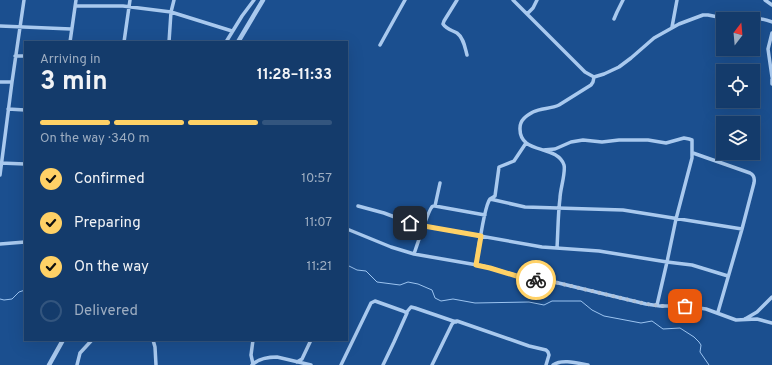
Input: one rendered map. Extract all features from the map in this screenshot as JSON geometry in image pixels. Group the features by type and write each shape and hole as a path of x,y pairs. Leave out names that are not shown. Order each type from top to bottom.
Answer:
{"street":[{"path":"0,175 2,135 8,109 24,0"},
{"path":"70,41 76,0"},
{"path":"124,41 130,0"},
{"path":"168,41 171,12 174,0"},
{"path":"227,41 254,0 260,5"},
{"path":"239,41 263,0"},
{"path":"380,45 405,0"},
{"path":"457,0 443,24 445,28 458,33 464,43 468,55"},
{"path":"513,0 585,72 594,77 604,74 619,66 631,58 654,38 672,27 703,15 716,17"},
{"path":"527,14 533,8 537,0"},
{"path":"614,19 623,0"},
{"path":"765,0 772,6"},
{"path":"672,27 676,1"},
{"path":"75,6 129,6 171,12 232,31"},
{"path":"760,18 772,22"},
{"path":"0,26 71,29"},
{"path":"772,33 768,49 772,84"},
{"path":"15,56 24,56"},
{"path":"557,248 560,190 564,173 564,165 558,156 526,144 521,136 520,126 523,119 534,112 543,108 559,105 591,85 594,77"},
{"path":"0,82 12,82"},
{"path":"8,109 24,110"},
{"path":"543,150 555,149 578,140 602,142 619,140 648,140 666,143 686,138 692,140 693,153 691,164 676,218 656,305"},
{"path":"476,265 488,201 495,196 499,167 514,161 526,144"},
{"path":"693,153 750,172 754,178 742,229 718,312"},
{"path":"1,163 24,164"},
{"path":"414,254 431,208 435,206 440,183"},
{"path":"490,199 525,207 623,210 742,229"},
{"path":"358,206 384,213 424,227 557,248 599,250 692,265 728,276"},
{"path":"435,206 485,215"},
{"path":"348,230 414,254 476,265 523,278 532,280 546,280 640,302 656,305 706,308 736,320 757,319 772,324"},
{"path":"0,244 24,242"},
{"path":"744,320 757,312 772,298"},
{"path":"341,365 372,302 377,301 406,313"},
{"path":"383,365 407,315 406,313 411,307 546,350 549,355 546,365"},
{"path":"432,365 452,324 456,322"},
{"path":"49,365 62,341"},
{"path":"77,365 80,353 91,341"},
{"path":"153,341 156,347 156,365"},
{"path":"253,341 251,355 252,364 258,361 277,357 311,365"},
{"path":"297,362 302,358 310,341"},
{"path":"553,365 558,362 588,365"}],"waterway":[{"path":"348,266 357,270 366,271 377,282 400,285 408,282 418,284 432,290 435,298 441,301 453,299 475,303 529,302 544,305 552,301 581,301 592,310 604,316 641,323 652,321 663,329 680,328 699,342 701,345 700,352 709,365"},
{"path":"0,299 12,299 19,292 24,290"}],"way so far":[{"path":"536,280 546,280 646,304 660,306 685,306"}],"route":[{"path":"410,223 424,228 424,226 447,229 481,236 476,265 523,278 536,280"}]}
